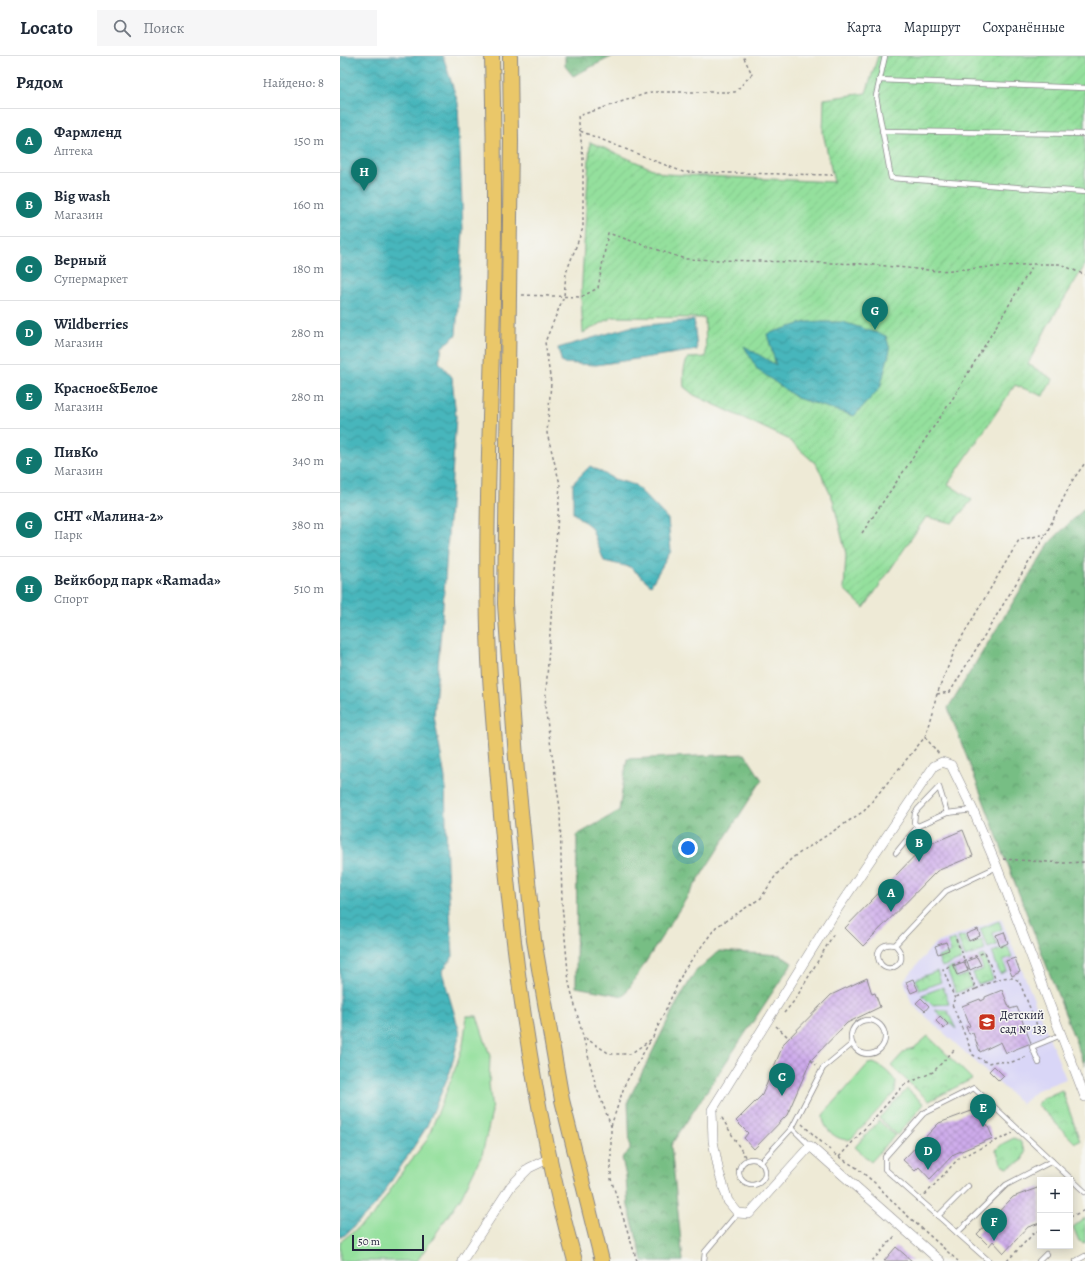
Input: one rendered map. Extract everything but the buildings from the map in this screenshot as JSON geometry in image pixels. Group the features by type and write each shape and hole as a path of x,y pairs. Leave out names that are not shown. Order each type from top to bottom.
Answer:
{"main road":[{"path":"492,56 494,295 488,548 489,660 502,826 517,976 532,1067 550,1158 575,1261"},
{"path":"510,56 505,604 517,772 534,940 562,1100 602,1261"}],"street":[{"path":"940,1261 810,1146 749,1214 738,1213 728,1202 719,1172 713,1141 712,1110 820,936 934,766 942,762 951,765 973,810 995,863 1085,1097"},
{"path":"462,1261 511,1186 529,1168 550,1158"}],"lane":[{"path":"885,56 876,96 891,178 1085,192"},
{"path":"879,80 1085,88"},
{"path":"882,131 1085,134"},
{"path":"918,826 914,823 915,813 939,787 947,813"},
{"path":"896,853 918,826 947,813 973,810"},
{"path":"895,945 946,891 995,863"},
{"path":"888,944 895,945 901,951 902,959 899,964 893,968 886,968 880,964 877,958 878,952 882,946 888,944"},
{"path":"870,1021 878,1024 884,1031 885,1040 882,1048 874,1053 866,1054 858,1051 852,1044 851,1035 854,1027 862,1022 870,1021"},
{"path":"1039,1063 1032,1047 1061,1035"},
{"path":"761,1162 792,1128 823,1068 852,1044"},
{"path":"989,1261 885,1169 885,1157 924,1113 974,1088 1085,1192"},
{"path":"792,1128 810,1146"},
{"path":"754,1159 761,1162 764,1168 764,1176 760,1182 754,1185 746,1184 741,1179 739,1172 741,1164 746,1160 754,1159"},
{"path":"958,1233 1006,1185 1052,1161"},
{"path":"938,1216 968,1186"},
{"path":"704,1261 705,1252 738,1213"},
{"path":"1039,1261 1046,1254"},
{"path":"1076,1261 1085,1256"}],"path":[{"path":"611,1126 596,1086 585,1038 569,983 562,904 560,808 545,707 560,484 547,433 550,382 545,342 564,296 566,272 583,228 583,158 578,116 651,92 735,92 752,74 743,56"},
{"path":"580,131 683,172 833,175"},
{"path":"509,294 581,297 598,288 608,233 685,259 864,264 938,271 1034,264 1060,264 1085,275"},
{"path":"862,533 953,398 1034,264"},
{"path":"937,694 950,692 1046,534 1072,482 1085,463"},
{"path":"637,1261 611,1179 611,1126 624,1084 652,1039 684,970 716,927 761,898 776,875 792,858 864,811 925,737 937,694 956,647 1019,540 1046,534"},
{"path":"925,737 951,765"},
{"path":"995,863 1085,862"},
{"path":"780,1018 795,1000 833,935 820,936"},
{"path":"956,939 976,989"},
{"path":"996,981 985,952 943,969 955,999 953,1007 973,1055 979,1060 988,1063 998,1061 1009,1063 1035,1054"},
{"path":"955,999 996,981 1011,977 1019,981 1042,1039"},
{"path":"774,1024 789,1038"},
{"path":"585,1038 610,1054 630,1054 652,1039"},
{"path":"839,1157 904,1085 933,1072 956,1048"},
{"path":"719,1113 746,1160"},
{"path":"797,1119 839,1157 857,1168 875,1183 900,1209 958,1261"},
{"path":"925,1195 959,1158 1016,1132"},
{"path":"1073,1216 1085,1210"},
{"path":"1007,1261 1037,1232"},
{"path":"872,1261 897,1234"}],"shaded area":[{"name":"Детский сад № 133","path":"1001,918 1066,1079 1037,1090 1022,1104 912,1004 904,981 934,944"}],"green space":[{"path":"565,56 613,56 573,76 565,66"},
{"path":"878,56 1085,56 1085,265 1047,327 1028,364 1053,379 1043,396 1015,385 948,484 972,500 952,523 926,517 864,608 844,589 846,554 833,500 817,465 788,439 694,395 684,387 684,372 688,358 706,357 705,318 613,317 583,333 581,297 590,142 664,174 834,182 823,133 824,99 866,93"},
{"path":"1085,508 1085,1066 948,708 1050,542"},
{"path":"745,754 762,780 624,996 576,987 577,835 619,811 627,759"},
{"path":"999,921 1002,929 993,933 997,945 988,948 980,929"},
{"path":"965,936 969,945 982,940 985,950 965,957 958,938"},
{"path":"955,939 962,959 942,967 938,957 951,952 948,942"},
{"path":"1008,947 1012,957 1003,960 1007,971 1000,974 992,952"},
{"path":"719,951 780,955 792,963 671,1145 683,1261 643,1261 628,1206 626,1177 622,1158 630,1150 628,1101 674,1008 695,972"},
{"path":"984,955 993,979 978,985 973,973 983,969 979,957"},
{"path":"953,967 957,978 968,974 972,987 956,993 947,969"},
{"path":"937,971 941,982 919,990 916,979"},
{"path":"943,987 949,1004 932,1005 922,995"},
{"path":"935,1010 947,1010 956,1029"},
{"path":"467,1016 477,1016 490,1056 489,1083 492,1112 482,1155 461,1197 417,1261 340,1261 340,1242 374,1215 402,1172 427,1140 453,1075 463,1045"},
{"path":"928,1036 972,1079 929,1101 891,1066 906,1050 914,1048"},
{"path":"873,1063 883,1068 894,1079 896,1082 895,1092 851,1139 841,1139 828,1130 823,1120 823,1115 868,1064"},
{"path":"907,1089 924,1104 897,1135 879,1118"},
{"path":"1062,1090 1080,1141 1075,1143 1037,1104 1044,1098"},
{"path":"879,1121 895,1135 871,1162 855,1147"},
{"path":"1014,1138 1020,1141 1025,1152 1022,1161 1008,1168 1002,1165 996,1150 1002,1144"},
{"path":"1085,1218 1085,1243 1079,1241 1073,1227"}],"water":[{"path":"340,56 443,56 458,103 463,230 456,335 442,347 439,362 452,377 456,417 434,716 445,778 447,868 453,956 442,972 460,1033 450,1072 426,1128 375,1206 345,1235 340,1237"},
{"path":"694,320 697,350 596,365 562,363 558,348 630,327"},
{"path":"806,322 843,322 886,336 890,350 880,388 854,416 797,398 757,369 744,346 776,365 767,334"},
{"path":"590,466 614,479 635,485 668,519 671,551 651,585 630,567 604,561 591,527 573,513 573,483"}],"place":[{"name":"Вейкборд парк «Ramada»","path":"364,191"},
{"name":"СНТ «Малина-2»","path":"875,330"},
{"name":"Big wash","path":"919,862"},
{"name":"Фармленд","path":"891,912"},
{"name":"Детский сад № 133","path":"987,1022"},
{"name":"Верный","path":"782,1096"},
{"name":"Красное&Белое","path":"983,1127"},
{"name":"Wildberries","path":"928,1170"},
{"name":"ПивКо","path":"994,1241"}]}
